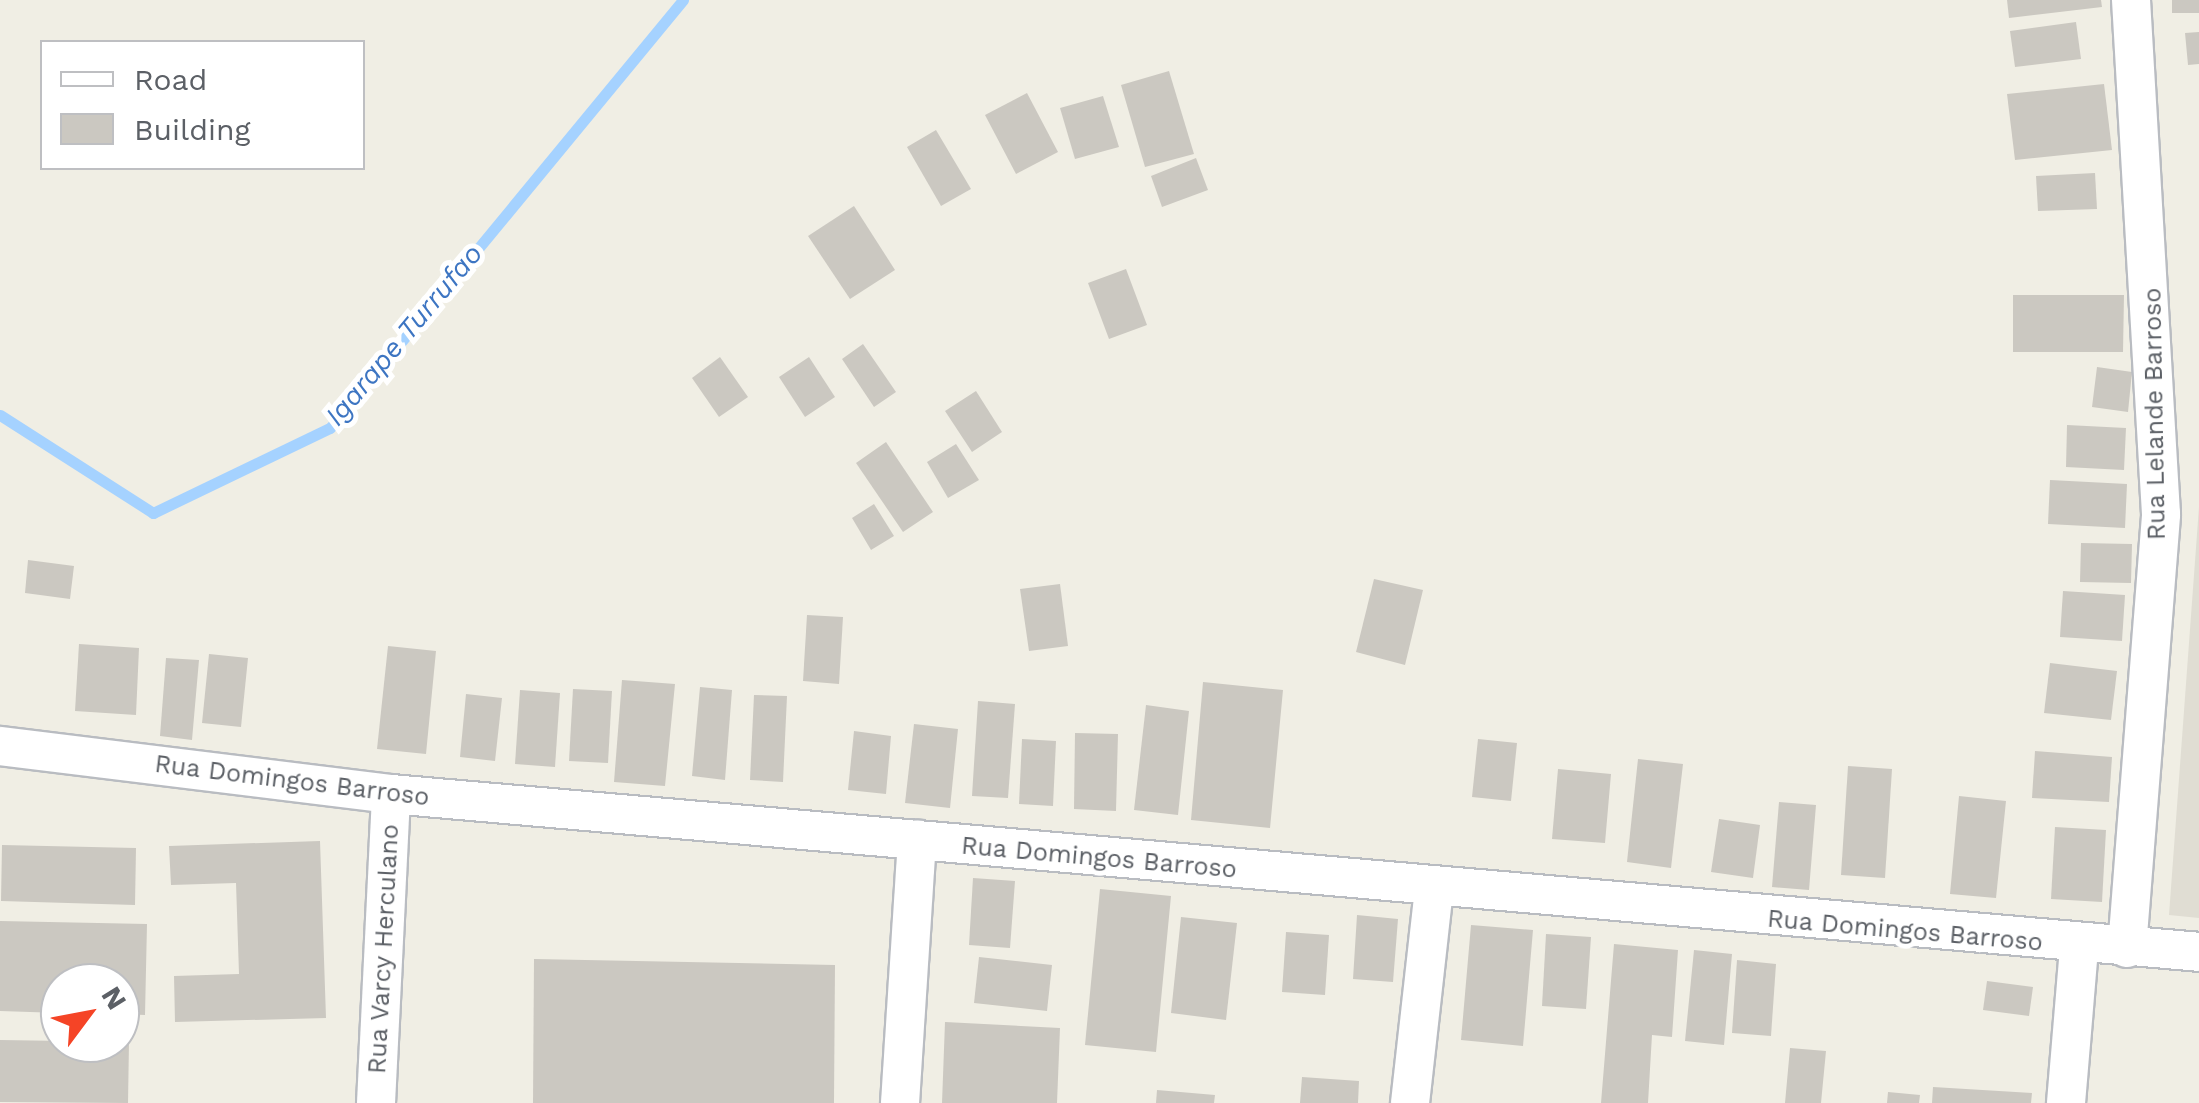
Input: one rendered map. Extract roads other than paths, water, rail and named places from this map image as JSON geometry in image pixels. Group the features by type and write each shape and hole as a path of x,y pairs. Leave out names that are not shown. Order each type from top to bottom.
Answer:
{"street":[{"name":"Rua Lelande Barroso","path":"2128,948 2161,514 2131,0"},
{"name":"Rua Domingos Barroso","path":"0,746 391,794 2079,947 2199,952"},
{"name":"Rua Varcy Herculano","path":"376,1103 391,794"},
{"path":"900,1103 917,840"},
{"path":"1410,1103 1434,890"},
{"path":"2066,1103 2079,947"}],"waterway":[{"name":"Igarape Turrufao","path":"0,415 153,513 330,428 683,0"}]}
